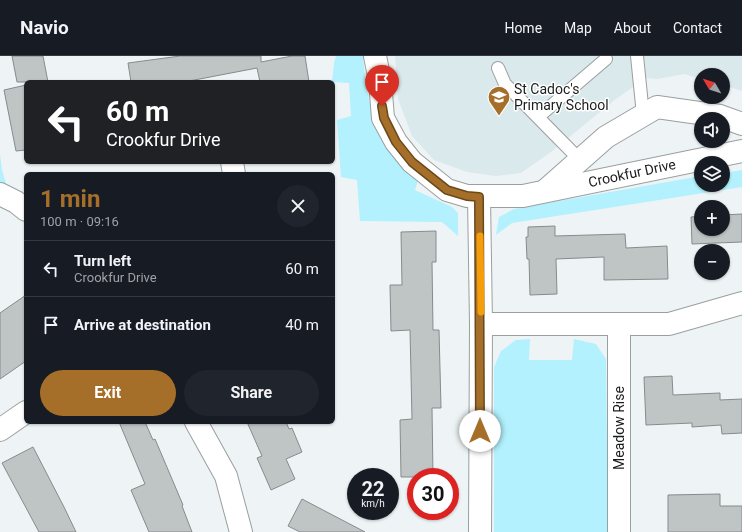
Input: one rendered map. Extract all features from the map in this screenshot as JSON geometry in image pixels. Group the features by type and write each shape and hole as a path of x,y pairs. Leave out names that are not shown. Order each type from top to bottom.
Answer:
{"street":[{"name":"Crookfur Drive","path":"375,56 380,81 384,118 396,142 412,162 447,190 467,196 523,196 742,151"},
{"name":"Crookfur Drive","path":"545,191 606,137 657,107 720,116 742,124"},
{"path":"0,194 16,202 24,208"},
{"path":"479,197 481,324 480,532"},
{"path":"481,324 669,324 742,303"},
{"name":"Meadow Rise","path":"619,324 619,532"},
{"path":"0,430 24,413"},
{"path":"197,424 226,476 241,532"}],"lane":[{"path":"637,56 643,115"},
{"path":"538,118 606,59"},
{"path":"498,68 505,84 580,160"}],"shaded area":[{"path":"336,56 363,56 366,88 375,121 406,171 418,181 415,190 452,207 458,213 458,236 442,222 360,221 357,180 341,177 337,120 351,116 349,83 335,82 335,80 332,80"},
{"name":"St Cadoc's Primary School","path":"395,56 742,56 742,91 730,87 730,68 694,68 694,77 684,74 658,79 646,78 616,99 551,152 521,173 496,176 467,172 434,160 412,136 398,99"},
{"path":"0,154 2,170 7,187 0,182"},
{"path":"742,170 742,187 730,189 730,172"},
{"path":"694,177 694,192 710,192 512,223 496,235 499,217 514,209"},
{"path":"530,339 529,360 572,360 574,339 596,344 606,359 608,532 494,532 494,367 501,351 516,340"}],"building":[{"path":"12,56 43,56 48,80 24,80 24,82 17,82"},
{"path":"180,56 261,56 261,62 292,56 305,56 309,80 260,80 257,68 194,80 131,80 128,63"},
{"path":"24,85 24,150 16,151 4,90"},
{"path":"742,214 742,242 692,244 691,217 694,217 694,236 730,236 730,215"},
{"path":"555,226 555,236 625,234 626,248 667,246 668,279 604,280 604,257 556,259 557,294 530,295 529,259 527,259 526,237 528,237 528,227"},
{"path":"436,231 436,262 432,262 433,330 439,330 441,408 432,408 433,468 407,468 407,477 401,477 400,420 412,419 410,330 391,331 390,285 402,285 401,232"},
{"path":"24,296 24,362 0,379 0,313"},
{"path":"672,376 673,395 720,393 720,400 742,399 742,433 722,434 721,425 692,427 692,423 646,425 644,377"},
{"path":"120,424 146,424 153,440 155,439 183,505 182,506 192,532 149,532 131,490 145,484"},
{"path":"248,424 287,424 289,429 292,428 302,452 286,459 295,479 271,490 257,458 262,456"},
{"path":"33,447 76,532 39,532 2,463"},
{"path":"720,494 720,506 742,506 742,532 668,532 668,495"},
{"path":"302,499 365,532 300,532 288,526"}],"slow traffic":[{"path":"480,236 481,312"}],"place":[{"name":"St Cadoc's Primary School","path":"499,116"}],"route":[{"path":"382,106 384,118 396,142 412,162 447,190 467,196 479,197 481,324 480,431"}]}
